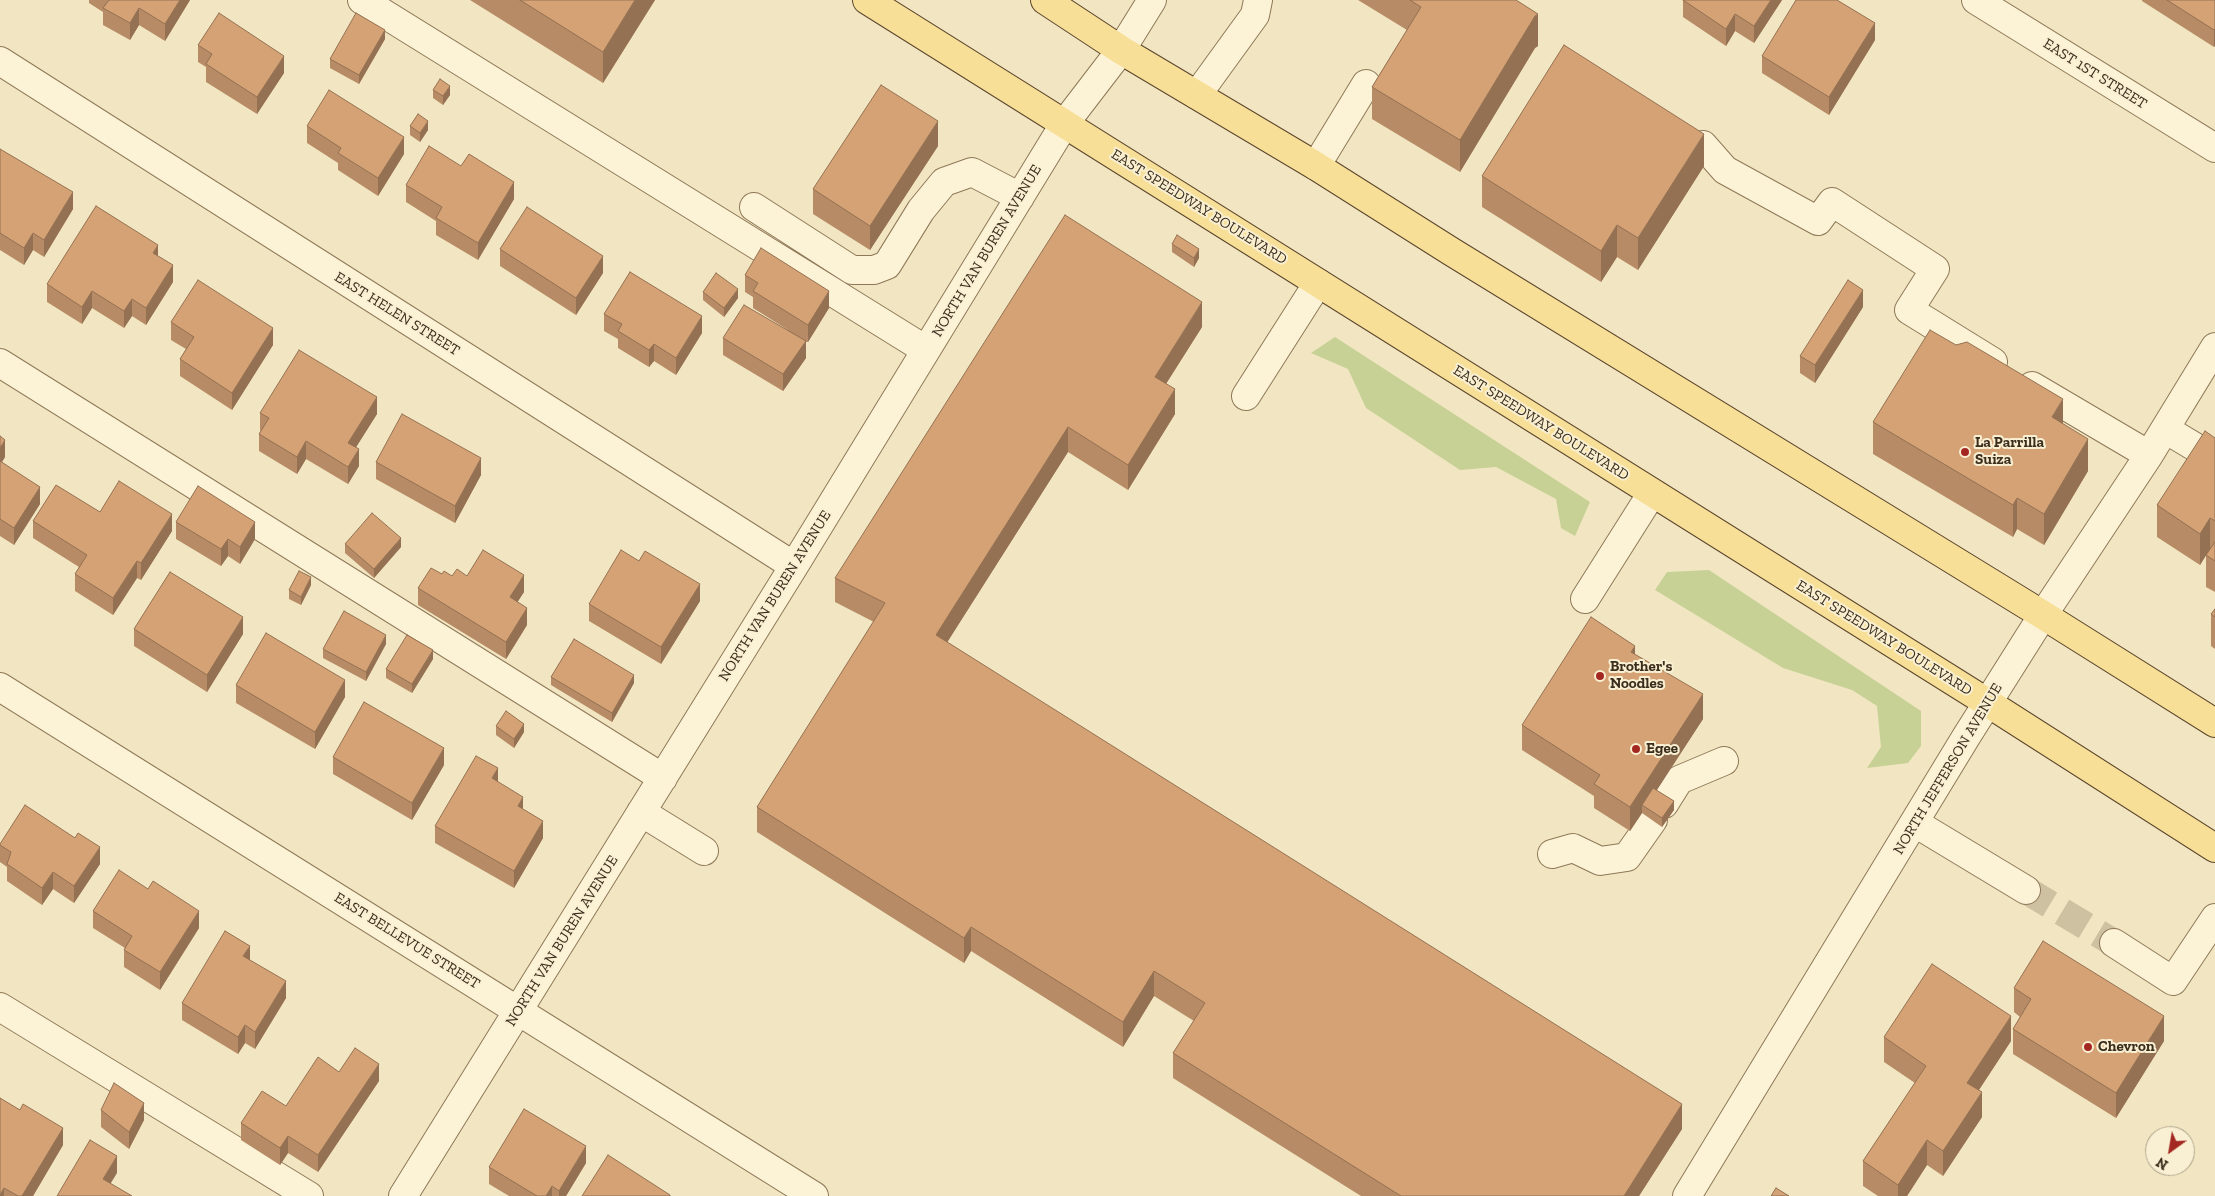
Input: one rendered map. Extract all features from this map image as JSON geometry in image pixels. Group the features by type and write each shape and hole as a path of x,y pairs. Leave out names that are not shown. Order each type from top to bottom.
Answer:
{"main road":[{"name":"EAST SPEEDWAY BOULEVARD","path":"867,0 1988,703 2215,848"},
{"path":"1045,0 1120,50 1316,166 1452,252 2043,614 2215,723"}],"street":[{"path":"362,0 926,350"},
{"name":"NORTH VAN BUREN AVENUE","path":"403,1196 794,566 1065,123 1120,50 1152,0"},
{"path":"1197,95 1255,15 1258,0"},
{"name":"EAST 1ST STREET","path":"1976,0 2215,148"},
{"name":"EAST HELEN STREET","path":"0,61 794,566"},
{"path":"1316,166 1366,84"},
{"path":"1703,145 1725,170 1818,221 1832,202 1935,269 1909,310 2055,401 2149,455"},
{"path":"754,207 852,270 874,270 887,265 921,210 944,182 972,172 1020,197"},
{"path":"1246,396 1318,282"},
{"name":"NORTH JEFFERSON AVENUE","path":"1687,1196 2043,614 2149,455 2215,347"},
{"path":"0,363 663,778"},
{"path":"2165,429 2215,459"},
{"path":"1585,599 1652,493"},
{"name":"EAST BELLEVUE STREET","path":"0,687 814,1196"},
{"path":"1552,854 1573,848 1600,861 1627,857 1679,780 1724,761"},
{"path":"641,812 704,851"},
{"path":"1915,823 2026,890"},
{"path":"2114,944 2173,980 2215,918"},
{"path":"0,1007 309,1196"}],"green space":[{"path":"1335,337 1590,502 1575,536 1561,528 1556,499 1496,467 1460,470 1366,408 1348,369 1311,353"},
{"path":"1709,570 1921,711 1921,746 1908,763 1867,768 1881,747 1877,706 1852,690 1783,668 1655,590 1667,572"}],"building":[{"path":"109,0 180,0 165,24 139,8 130,23 103,8"},
{"path":"520,0 635,0 603,52"},
{"path":"1410,0 1516,0 1538,14 1460,140 1372,87 1421,7"},
{"path":"1683,0 1771,0 1754,26 1735,14 1726,29"},
{"path":"1796,0 1837,0 1875,23 1829,97 1762,56"},
{"path":"2167,0 2215,0 2215,29 2214,30"},
{"path":"219,13 284,56 257,97 206,64 212,54 198,45"},
{"path":"356,13 385,30 359,75 330,59"},
{"path":"1564,45 1704,134 1638,238 1617,225 1601,251 1482,176"},
{"path":"440,79 450,86 443,96 433,90"},
{"path":"881,85 938,121 870,226 813,189"},
{"path":"329,90 404,137 378,178 338,153 341,148 307,126"},
{"path":"418,114 428,121 420,133 410,126"},
{"path":"429,146 461,166 469,154 514,182 478,243 436,218 442,207 406,185"},
{"path":"0,149 73,192 44,240 33,233 24,248 0,233"},
{"path":"96,206 158,245 153,253 173,265 146,308 132,299 124,311 92,291 82,307 47,284"},
{"path":"527,207 603,256 576,298 500,249"},
{"path":"1065,215 1202,302 1155,377 1175,389 1128,465 1068,427 936,635 1682,1104 1624,1196 1401,1196 1173,1053 1205,1003 1154,971 1123,1022 971,927 964,938 757,807 885,603 835,578"},
{"path":"1177,235 1199,249 1194,258 1172,244"},
{"path":"761,248 829,291 808,325 753,291 758,283 745,275"},
{"path":"630,272 702,316 676,358 654,344 649,350 618,331 622,324 604,314"},
{"path":"716,273 738,289 724,308 703,292"},
{"path":"198,280 273,328 232,393 180,359 194,337 171,322"},
{"path":"1848,280 1863,290 1815,365 1800,356"},
{"path":"744,305 806,341 783,374 723,338"},
{"name":"La Parrilla Suiza","path":"1930,330 1956,345 1967,342 2063,399 2052,417 2088,439 2044,514 2017,498 2013,505 1873,422"},
{"path":"299,350 377,397 348,443 359,449 348,467 306,441 297,457 259,434 269,418 260,413"},
{"path":"402,414 481,458 455,506 376,462"},
{"path":"2205,431 2215,438 2215,521 2210,518 2200,534 2157,505"},
{"path":"0,436 5,440 0,448"},
{"path":"0,461 40,487 14,528 0,519"},
{"path":"119,481 172,514 141,563 137,561 113,598 75,574 87,555 33,521 56,485 100,512"},
{"path":"198,486 255,522 240,547 228,539 221,549 176,522"},
{"path":"372,513 401,538 374,569 345,544"},
{"path":"2215,542 2215,561 2206,555"},
{"path":"483,550 524,575 510,597 527,608 506,642 418,588 431,568 442,574 444,571 452,576 457,569 467,576"},
{"path":"621,550 639,561 645,551 700,584 661,647 589,604"},
{"path":"299,571 311,577 301,597 289,590"},
{"path":"170,572 243,617 207,675 134,629"},
{"path":"2215,609 2215,617 2211,614"},
{"path":"344,611 386,635 366,672 323,649"},
{"path":"1591,617 1635,646 1631,652 1703,694 1630,807 1594,784 1600,775 1522,725"},
{"path":"266,633 345,680 315,732 236,685"},
{"path":"407,635 433,650 412,684 386,669"},
{"path":"574,639 634,675 612,713 551,677"},
{"path":"364,702 444,748 412,803 333,757"},
{"path":"506,711 524,724 514,739 496,726"},
{"path":"476,756 498,768 492,778 523,797 518,806 543,821 514,871 435,826"},
{"path":"1653,788 1674,801 1662,818 1642,805"},
{"path":"25,805 75,838 78,833 100,847 74,886 53,872 42,888 7,864 11,852 0,844"},
{"path":"119,870 148,889 153,881 199,911 160,972 124,950 132,936 93,911"},
{"path":"225,931 250,946 243,956 286,981 255,1032 245,1025 238,1037 182,1003"},
{"name":"Chevron","path":"2043,941 2164,1016 2116,1093 2013,1029 2031,999 2014,988"},
{"path":"1932,964 2011,1016 1967,1083 1982,1092 1943,1151 1927,1140 1898,1185 1863,1161 1926,1066 1884,1037"},
{"path":"355,1048 379,1064 318,1155 288,1136 280,1148 241,1123 262,1091 286,1106 318,1057 339,1072"},
{"path":"114,1083 144,1103 129,1132 101,1110"},
{"path":"0,1098 20,1110 23,1104 63,1128 22,1196 18,1196 4,1188 0,1195"},
{"path":"524,1109 586,1146 559,1191 552,1186 546,1196 537,1196 489,1167"},
{"path":"90,1140 117,1156 103,1179 132,1196 57,1196"},
{"path":"608,1155 670,1195 670,1196 582,1196"},
{"path":"1776,1188 1789,1196 1771,1196"}],"tunnel":[{"path":"2026,890 2114,943"}],"place":[{"name":"La Parrilla Suiza","path":"1965,452"},
{"name":"Brother's Noodles","path":"1600,676"},
{"name":"Egee","path":"1636,749"},
{"name":"Chevron","path":"2088,1047"}]}
